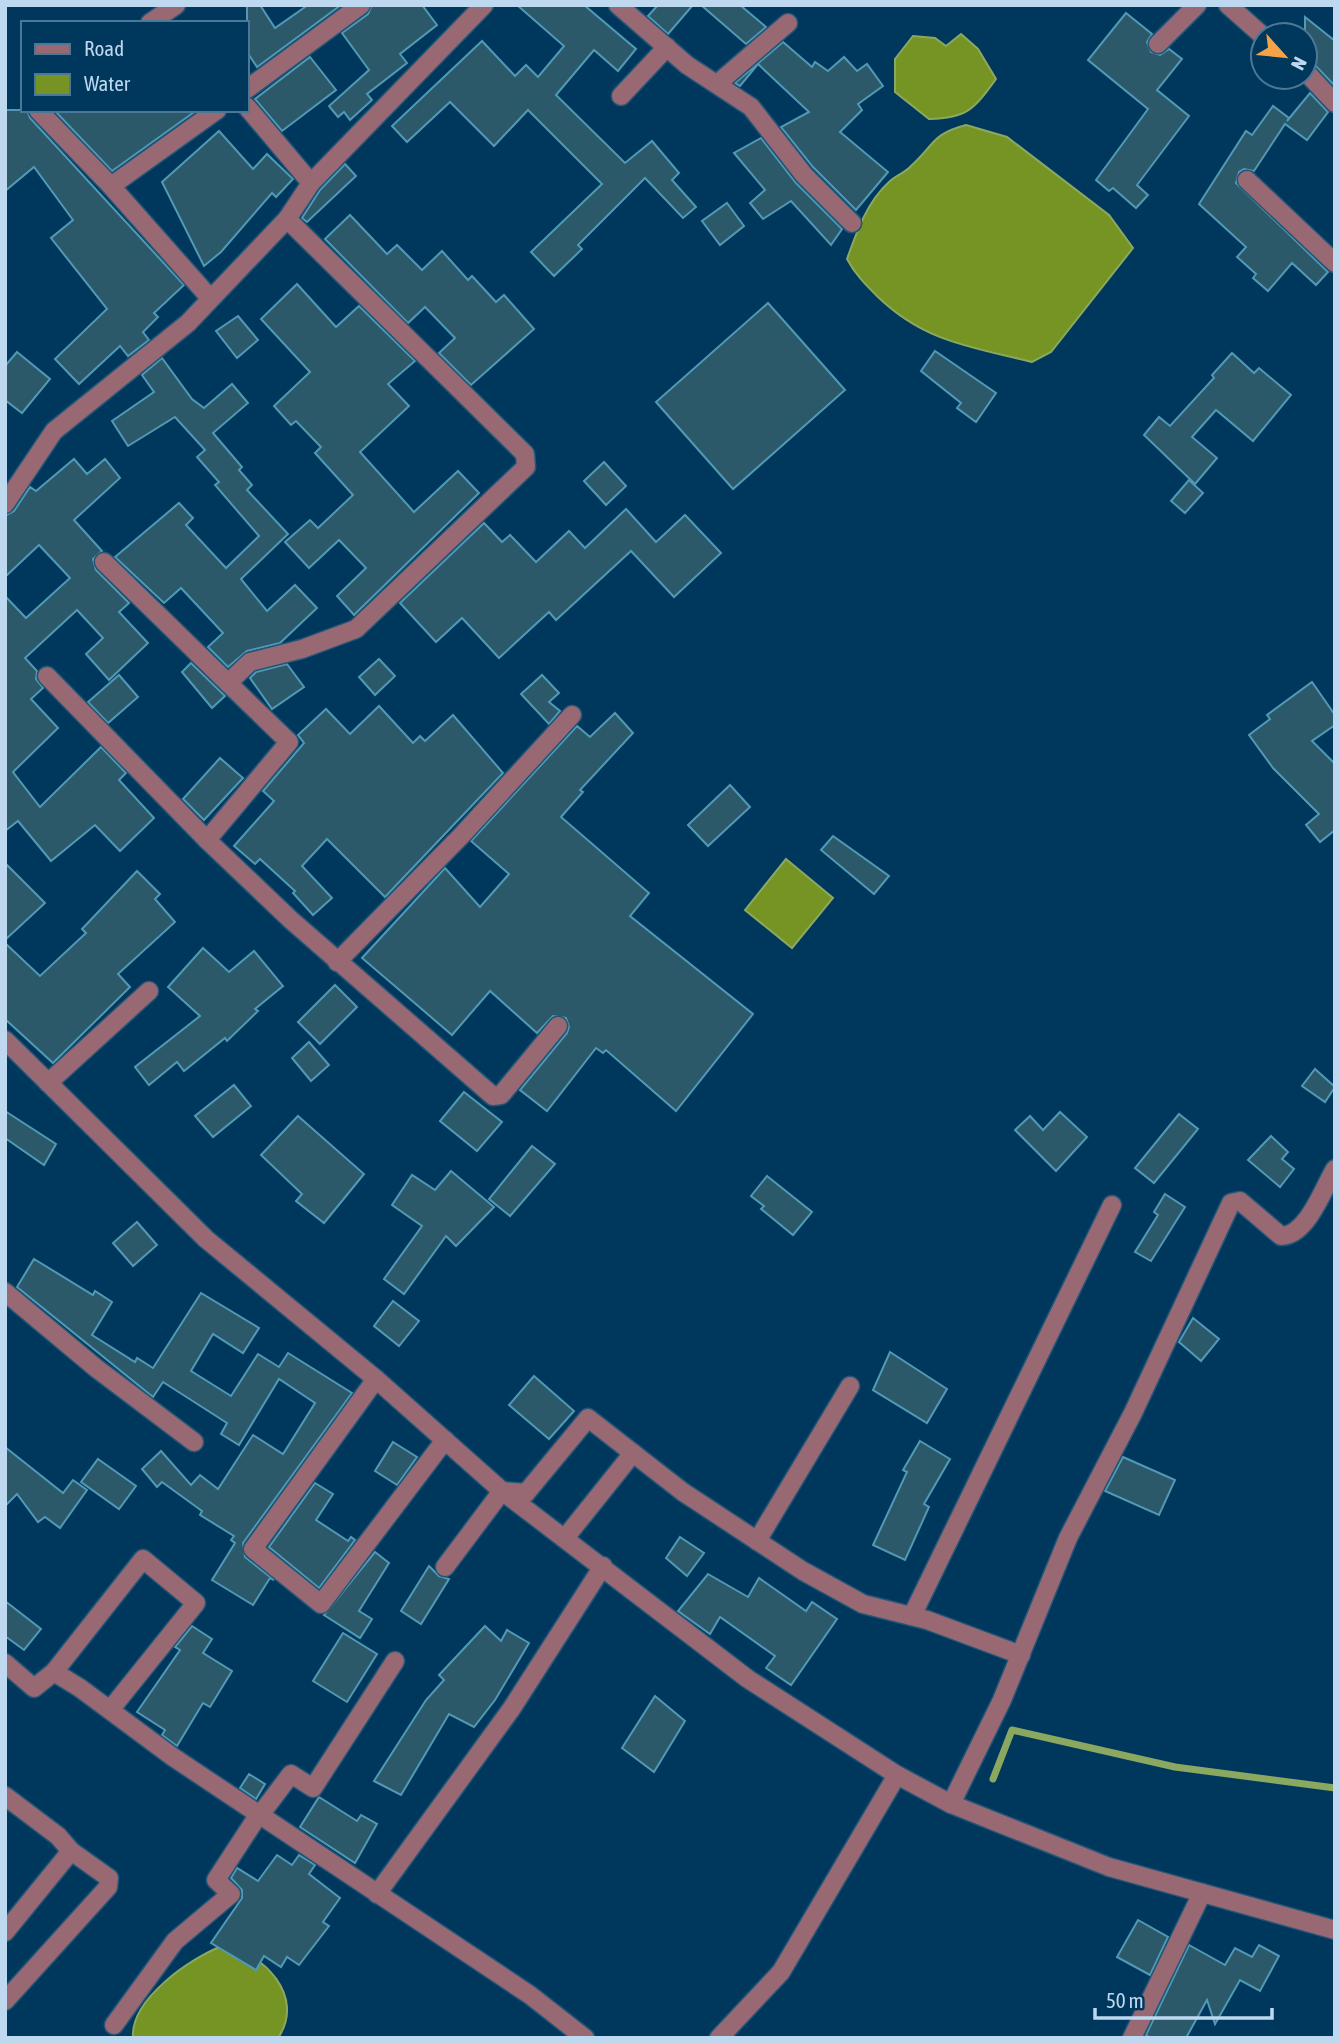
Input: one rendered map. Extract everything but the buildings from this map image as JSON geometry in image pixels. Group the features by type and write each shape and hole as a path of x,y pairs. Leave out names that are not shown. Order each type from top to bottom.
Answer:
{"street":[{"path":"248,88 362,5"},
{"path":"5,504 54,431 188,323 287,219 311,183 484,5"},
{"path":"618,5 667,47 751,107 804,175 852,223"},
{"path":"1158,44 1197,5"},
{"path":"1227,5 1249,24"},
{"path":"154,21 171,11"},
{"path":"717,84 788,23"},
{"path":"621,96 667,47"},
{"path":"1319,86 1335,103"},
{"path":"248,108 311,183"},
{"path":"40,112 111,186 210,298"},
{"path":"111,186 214,112"},
{"path":"1247,180 1335,263"},
{"path":"228,683 250,662 302,649 356,629 526,467 528,460 287,219"},
{"path":"104,562 289,742 207,839"},
{"path":"47,676 207,839 337,962 493,1096 501,1095 558,1026"},
{"path":"337,962 461,836 572,715"},
{"path":"48,1083 149,991"},
{"path":"5,1040 206,1239 376,1379 502,1492 603,1566 748,1679 897,1775 951,1804 1109,1867 1335,1930"},
{"path":"951,1804 1002,1700 1068,1538 1133,1413 1231,1203 1240,1201 1281,1236 1289,1236 1300,1228 1335,1169"},
{"path":"912,1616 1112,1205"},
{"path":"5,1292 96,1368 194,1442"},
{"path":"376,1379 253,1549 321,1604 445,1440"},
{"path":"757,1541 850,1386"},
{"path":"502,1492 526,1493 588,1418 683,1492 803,1571 863,1604 912,1616 1021,1655"},
{"path":"565,1538 633,1453"},
{"path":"445,1567 502,1492"},
{"path":"5,1663 34,1688 54,1671 143,1559 196,1602 110,1710"},
{"path":"377,1894 512,1708 603,1566"},
{"path":"114,2025 175,1941 231,1894 216,1880 291,1774 313,1788 395,1661"},
{"path":"54,1671 173,1758 530,1995 585,2038"},
{"path":"719,2038 781,1972 897,1775"},
{"path":"5,1797 109,1878 108,1886 5,2001"},
{"path":"5,1932 71,1851"},
{"path":"1132,2038 1202,1893"}],"water":[{"path":"961,34 978,49 996,79 969,110 953,117 929,119 895,92 895,59 913,36 935,38 946,46"},
{"path":"966,125 1007,137 1109,215 1133,248 1051,352 1032,362 950,341 913,324 877,296 847,259 864,218 881,190 909,168 940,136"},
{"path":"786,859 833,898 792,948 745,910"},
{"path":"222,1946 238,1950 266,1967 284,1992 287,2007 285,2023 278,2038 133,2038 141,2009 152,1995 179,1970"}],"waterway":[{"path":"993,1779 1012,1730 1175,1767 1335,1788"}]}
